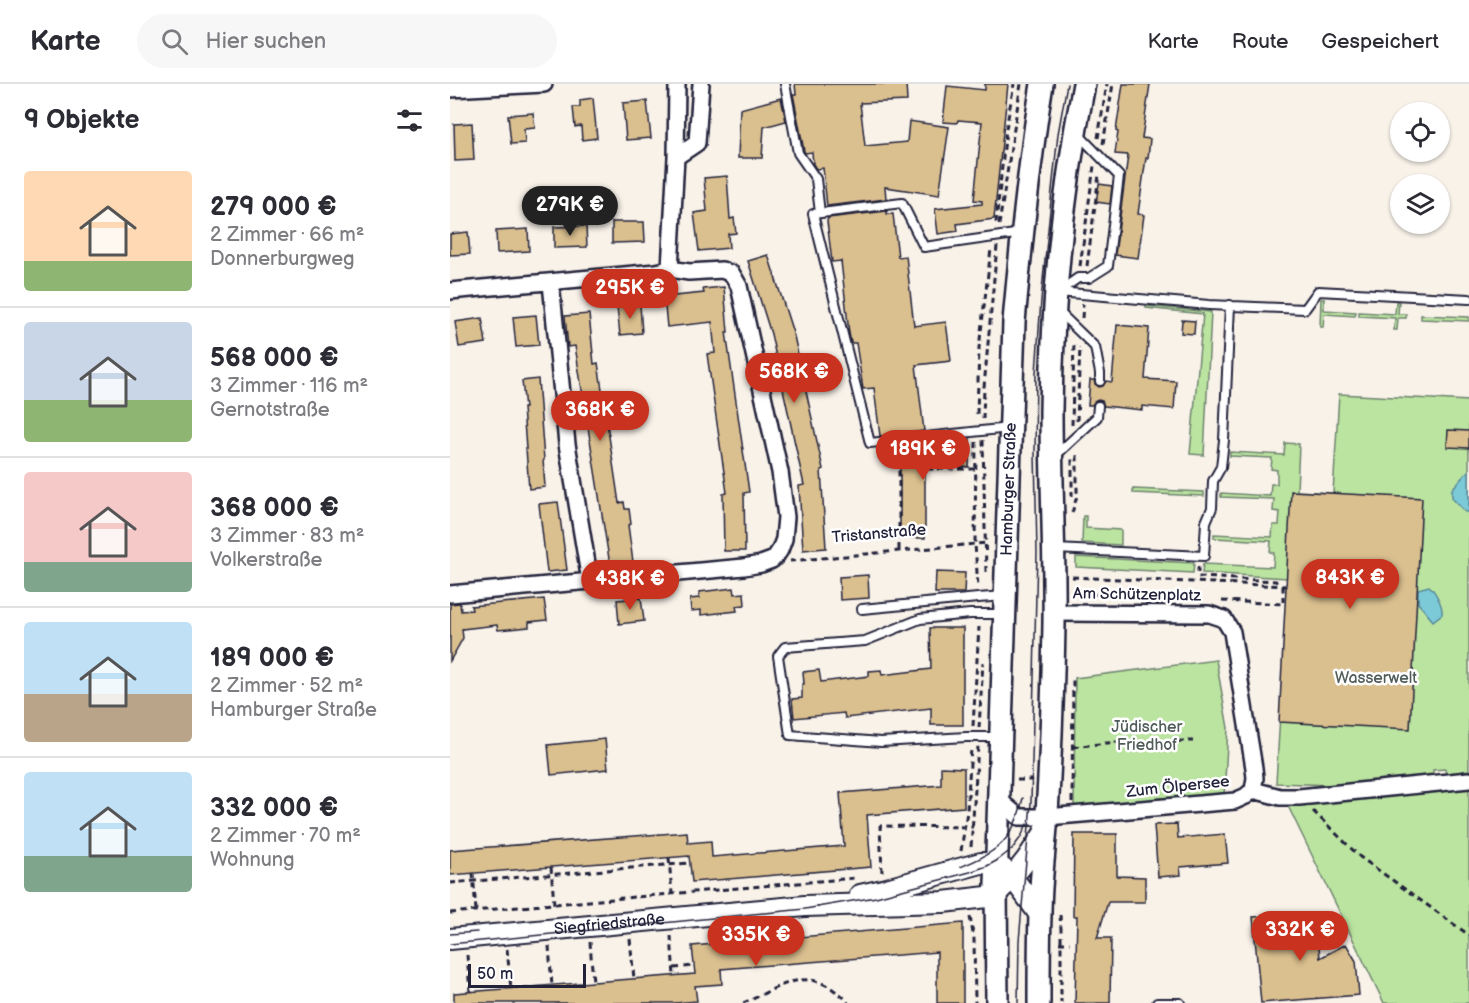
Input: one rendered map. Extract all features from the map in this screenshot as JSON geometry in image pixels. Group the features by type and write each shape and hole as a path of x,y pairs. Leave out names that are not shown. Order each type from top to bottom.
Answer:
{"main road":[{"name":"Hamburger Straße","path":"997,1003 996,894 1005,872 1000,790 1014,322 1036,117 1042,84"},
{"path":"1039,1003 1040,915 1053,716 1051,409 1056,301 1075,131 1084,84"}],"street":[{"path":"450,89 544,84"},
{"path":"670,269 677,84"},
{"path":"676,157 698,143 701,84"},
{"path":"450,291 551,283 670,269 689,272 722,270 732,274 739,286 780,472 786,517 779,560 744,567 450,594"},
{"path":"551,283 567,444 590,581"},
{"name":"Am Schützenplatz","path":"1054,613 1209,614 1224,620 1232,632 1254,768 1253,790"},
{"name":"Zum Ölpersee","path":"1000,790 1019,817 1046,825 1235,801 1253,790 1280,797 1299,797 1469,780"},
{"path":"1040,915 1005,872 1027,859 1046,825"},
{"name":"Siegfriedstraße","path":"450,939 805,906 905,893 981,863 1005,872"},
{"name":"Siegfriedstraße","path":"905,893 943,902 969,900 996,894"}],"lane":[{"path":"786,84 798,153 816,179 820,213"},
{"path":"1056,301 1078,278 1089,278 1108,266 1119,176 1075,131"},
{"path":"1011,428 870,443 813,214 902,203 924,247 1023,232"},
{"path":"1056,301 1305,309 1318,291 1469,299"},
{"path":"1056,301 1095,347 1100,381"},
{"path":"1053,549 1201,556 1206,522 1212,508 1213,481 1221,467 1230,305"},
{"path":"1052,459 1096,417 1098,406"},
{"path":"862,609 978,598 1006,605"},
{"path":"1001,737 881,742 790,735 778,656 785,646 865,642 920,619 970,614 1006,605"},
{"path":"1157,1003 1180,1003"}],"path":[{"path":"996,223 1006,129 1014,84"},
{"path":"1102,150 1113,84"},
{"path":"1086,278 1099,175"},
{"path":"977,414 979,348 992,244"},
{"path":"1081,322 1083,302"},
{"path":"1077,425 1080,345"},
{"path":"976,439 975,544 978,587"},
{"path":"1072,513 1077,496 1077,447"},
{"path":"899,550 899,452 928,452 929,469 975,469"},
{"name":"Tristanstraße","path":"779,560 986,543"},
{"path":"1201,556 1197,577 1275,581 1275,586"},
{"path":"1070,577 1285,586 1282,604"},
{"path":"960,853 965,826 979,627"},
{"path":"1073,747 1116,742 1193,741"},
{"path":"970,761 977,761"},
{"path":"1067,769 1072,770 1072,811"},
{"path":"882,876 880,826 973,826 976,778 1000,790 1049,781"},
{"path":"1299,797 1360,857 1469,935"},
{"path":"669,858 672,894"},
{"path":"630,861 630,868"},
{"path":"450,883 690,863"},
{"path":"591,864 591,871"},
{"path":"551,867 554,904"},
{"path":"512,870 513,878"},
{"path":"473,873 476,911"},
{"path":"450,913 859,878"},
{"path":"671,938 675,976"},
{"path":"968,939 974,939 975,1003"},
{"path":"630,941 634,979"},
{"path":"1040,942 1070,943"},
{"path":"1061,943 1061,1003"},
{"path":"590,945 593,982"},
{"path":"549,948 552,986"},
{"path":"507,951 511,989"},
{"path":"467,954 470,992"},
{"path":"674,968 694,966"},
{"path":"743,1003 792,981 809,979 822,981 844,997 848,1003"}],"green space":[{"path":"1321,299 1324,299 1324,310 1356,312 1355,316 1324,314 1323,327 1320,327"},
{"path":"1396,302 1399,302 1398,314 1406,314 1406,318 1398,318 1397,330 1394,330 1395,318 1359,316 1359,312 1395,314"},
{"path":"1146,306 1211,312 1204,455 1190,454 1203,314 1146,308"},
{"path":"1421,315 1469,317 1469,321 1421,319"},
{"name":"Wasserwelt","path":"1339,394 1469,401 1469,770 1446,774 1445,769 1433,770 1433,775 1334,785 1276,783 1288,578 1202,573 1203,564 1273,567 1274,553 1270,552 1271,541 1214,538 1214,534 1272,537 1273,525 1279,525 1280,512 1273,511 1274,499 1221,497 1221,493 1270,496 1271,484 1277,484 1277,470 1271,469 1272,458 1230,456 1230,452 1284,455 1285,443 1299,444 1297,491 1333,493"},
{"path":"1133,489 1204,492 1204,496 1133,493"},
{"path":"1083,516 1086,516 1086,528 1121,530 1121,545 1082,543"},
{"path":"1076,557 1194,563 1193,573 1076,567"},
{"name":"Jüdischer Friedhof","path":"1216,660 1228,728 1224,796 1074,810 1075,678"},
{"path":"1469,784 1469,1003 1384,1003 1287,804"}],"water":[{"path":"1469,470 1469,512 1465,512 1452,498 1452,489"},
{"path":"1429,586 1434,591 1442,610 1442,614 1433,621 1418,603 1418,589"}],"building":[{"path":"795,84 906,84 907,101 860,103 865,146 907,142 909,121 949,127 939,195 885,187 886,199 827,206 823,168 816,169 812,152 805,153 804,151 793,94 796,94"},
{"path":"985,84 1008,84 994,219 957,224 958,231 938,234 935,209 982,204 982,201 974,200 982,122 958,120 957,123 943,122 947,86 985,90"},
{"path":"1123,84 1150,84 1142,138 1150,139 1138,214 1144,215 1138,258 1115,255 1128,155 1115,154"},
{"path":"593,98 597,138 582,140 581,126 575,127 573,107 580,107 580,100"},
{"path":"781,98 786,121 764,127 762,158 738,158 740,109"},
{"path":"647,101 651,138 626,140 623,103"},
{"path":"533,113 535,128 524,129 525,143 511,144 508,115"},
{"path":"472,123 474,160 455,161 454,124"},
{"path":"727,176 730,219 734,218 736,233 728,234 729,248 699,251 694,213 707,211 704,178"},
{"path":"1099,184 1112,186 1110,204 1096,202"},
{"path":"887,211 887,214 893,214 898,257 906,256 914,326 946,322 951,361 916,365 924,431 880,436 874,388 863,389 856,343 851,343 841,261 832,262 827,221 828,218"},
{"path":"612,222 644,222 645,242 612,243"},
{"path":"586,226 587,247 554,248 554,227"},
{"path":"528,229 529,251 497,253 496,231"},
{"path":"468,232 470,254 450,255 450,234"},
{"path":"768,255 794,336 823,469 821,470 826,548 803,550 799,486 804,485 771,334 748,261"},
{"path":"724,287 728,332 726,332 749,492 744,493 745,551 724,551 723,494 727,493 707,354 715,353 712,322 667,327 664,297 704,293 703,289"},
{"path":"640,305 642,333 620,335 617,307"},
{"path":"589,314 594,364 598,363 619,503 624,502 625,509 629,509 631,524 628,525 633,562 610,565 575,346 568,347 565,316"},
{"path":"536,315 539,345 516,347 513,317"},
{"path":"482,318 486,343 459,347 455,322"},
{"path":"1182,320 1195,321 1194,334 1181,333"},
{"path":"1117,325 1149,328 1145,379 1176,381 1174,409 1142,406 1142,410 1104,406 1102,401 1098,400 1088,405 1090,380 1094,380 1099,387 1103,386 1106,381 1112,382"},
{"path":"538,379 545,487 529,489 522,381"},
{"path":"1448,430 1469,431 1469,448 1447,447"},
{"path":"970,439 969,467 925,467 925,538 900,538 900,446 925,443 925,448 950,449 950,441"},
{"path":"1291,491 1422,498 1410,729 1279,722"},
{"path":"558,502 567,570 547,572 539,504"},
{"path":"936,572 965,573 964,593 935,593"},
{"path":"868,575 869,598 840,600 839,577"},
{"path":"734,588 735,594 744,593 745,605 736,606 737,611 701,615 701,610 691,611 690,599 699,598 699,592"},
{"path":"641,598 644,621 619,624 617,600"},
{"path":"544,599 547,620 529,622 529,627 498,630 497,625 462,629 463,638 450,661 450,604 460,603 461,611 472,610 471,606"},
{"path":"930,628 963,628 963,725 931,725 931,708 845,718 844,713 794,718 792,699 802,698 803,672 819,670 821,682 869,676 869,671 881,670 882,675 931,669"},
{"path":"605,739 608,769 551,775 548,745"},
{"path":"941,767 964,768 964,807 867,815 871,867 692,882 689,856 450,875 450,850 687,832 688,843 711,841 712,857 844,846 840,793 941,785"},
{"path":"1177,824 1178,838 1225,834 1228,863 1180,867 1181,875 1158,877 1154,825"},
{"path":"1074,834 1117,834 1117,876 1145,877 1145,902 1108,902 1097,938 1111,938 1110,1003 1075,1003 1077,916 1073,916"},
{"path":"1316,914 1320,958 1346,944 1356,961 1359,995 1261,1003 1253,917"},
{"path":"963,923 963,1003 937,1003 937,952 721,969 722,984 695,986 697,1001 675,1003 454,1003 454,993 695,974 692,946"}],"tram line":[{"path":"1018,1003 1019,941 1031,803 1037,552 1036,373 1058,134 1067,84"},
{"path":"960,867 985,856 1003,842 1015,824 1023,798"},
{"path":"450,944 805,909 876,897 987,866 1012,849 1027,824"},
{"path":"450,934 477,932"}]}
